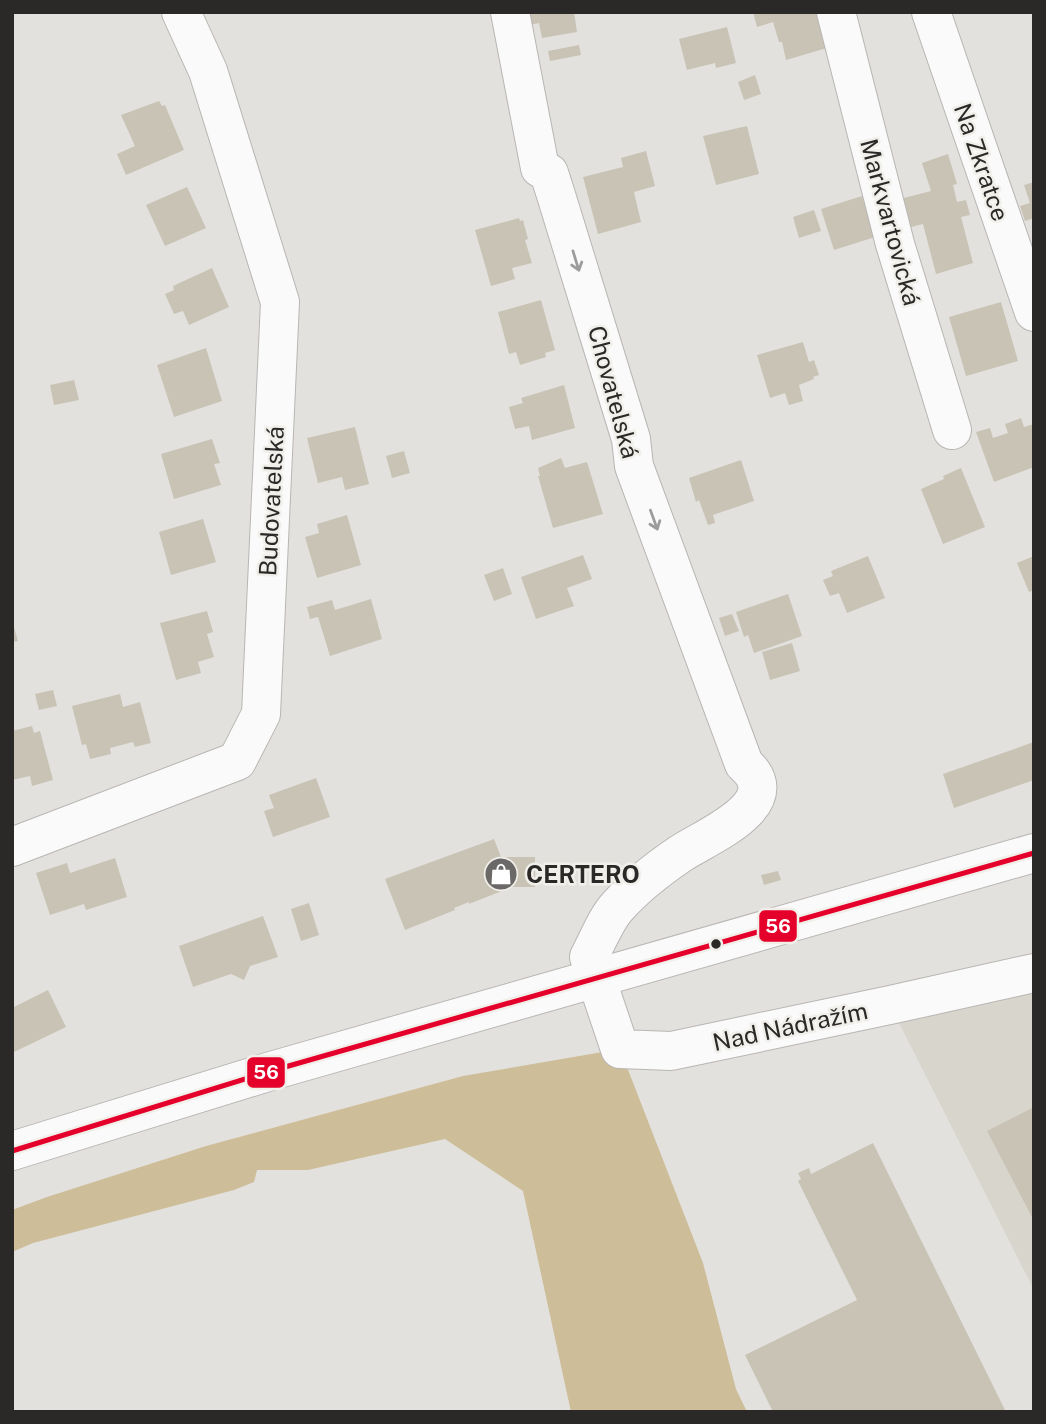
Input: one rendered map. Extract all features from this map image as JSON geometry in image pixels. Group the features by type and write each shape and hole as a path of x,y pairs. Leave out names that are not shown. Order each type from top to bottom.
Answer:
{"street":[{"name":"Budovatelská","path":"12,847 237,761 261,713 280,302 208,71 181,12"},
{"name":"Chovatelská","path":"510,12 540,168 550,183 631,439 634,466 744,764 754,772 757,791 749,809 730,825 682,853 649,877 616,907 589,957 595,978"},
{"name":"Markvartovická","path":"836,12 895,244 952,430"},
{"name":"Na Zkratce","path":"931,12 1034,312"},
{"path":"12,1151 271,1071 1034,853"},
{"name":"Nad Nádražím","path":"595,978 620,1049 671,1051 1034,973"}],"shaded area":[{"path":"1034,972 1034,1290 890,1005"},
{"path":"620,1049 703,1263 736,1389 747,1412 571,1412 523,1191 445,1139 308,1170 257,1170 254,1182 234,1190 33,1243 12,1252 12,1210 47,1197 206,1146 463,1076"}],"building":[{"path":"521,12 574,12 577,32 542,38 539,23 524,26"},
{"path":"753,12 826,12 834,46 786,60 773,22 757,27"},
{"path":"727,27 736,63 716,68 715,63 687,70 679,39"},
{"path":"579,45 581,55 550,61 548,51"},
{"path":"755,75 761,94 744,100 738,82"},
{"path":"159,101 162,106 165,105 184,150 126,175 117,154 135,146 121,115"},
{"path":"747,126 759,174 716,185 703,136"},
{"path":"646,151 655,186 634,192 641,222 598,234 583,177 623,167 621,158"},
{"path":"948,154 957,184 953,185 957,202 966,200 970,215 961,217 973,263 936,274 923,224 903,229 896,200 931,191 922,163"},
{"path":"1034,182 1034,218 1025,221 1020,206 1030,203 1024,185"},
{"path":"187,187 206,228 165,246 146,205"},
{"path":"862,196 875,237 834,250 821,209"},
{"path":"814,210 821,231 799,238 793,217"},
{"path":"519,218 520,221 523,220 528,239 525,240 532,263 512,268 515,279 491,286 475,230"},
{"path":"212,268 229,307 189,325 183,311 174,314 165,294 174,290 173,286"},
{"path":"541,300 555,350 545,353 546,357 520,365 516,352 509,354 498,312"},
{"path":"1001,302 1018,361 966,376 949,317"},
{"path":"803,342 809,362 814,360 819,375 799,385 803,401 789,405 785,393 770,398 757,355"},
{"path":"206,348 222,401 174,417 157,365"},
{"path":"74,380 79,400 54,405 50,385"},
{"path":"564,385 575,428 532,440 529,426 515,429 509,407 523,403 521,398"},
{"path":"1021,418 1024,427 1034,424 1034,467 994,482 976,432 990,428 993,438 1008,433 1005,424"},
{"path":"355,427 369,484 345,490 342,477 318,483 307,438"},
{"path":"212,439 220,463 214,464 221,485 174,499 161,454"},
{"path":"404,451 410,473 392,478 386,456"},
{"path":"561,458 565,468 587,462 603,514 553,528 538,468"},
{"path":"741,460 754,501 713,515 715,523 708,525 699,500 696,502 689,478"},
{"path":"961,468 985,527 943,544 921,489"},
{"path":"347,515 361,565 317,578 305,537 319,533 317,524"},
{"path":"203,519 216,562 171,575 159,532"},
{"path":"583,555 592,579 567,588 574,606 536,619 521,577"},
{"path":"868,556 885,598 847,613 839,593 830,596 823,580 833,576 831,571"},
{"path":"1034,556 1034,590 1029,592 1017,563"},
{"path":"503,568 512,594 494,601 484,575"},
{"path":"788,594 802,636 754,653 748,635 744,637 736,612"},
{"path":"371,599 382,639 330,656 318,617 310,619 307,607 332,600 335,610"},
{"path":"207,611 213,632 207,634 214,657 198,662 201,673 176,680 160,623"},
{"path":"732,614 739,631 725,636 719,618"},
{"path":"12,620 18,641 12,642"},
{"path":"792,643 800,671 770,680 762,652"},
{"path":"53,690 57,706 39,710 35,694"},
{"path":"120,694 123,707 140,702 151,743 135,747 133,742 110,748 111,754 90,759 86,744 82,745 72,706"},
{"path":"32,726 34,733 40,731 53,780 32,786 30,776 12,780 12,731"},
{"path":"1034,742 1034,780 954,808 943,774"},
{"path":"316,778 330,817 273,837 264,811 274,808 269,795"},
{"path":"494,839 501,857 535,857 535,887 512,887 454,908 455,910 405,930 385,879"},
{"path":"115,858 127,897 86,910 84,904 50,915 36,873 67,863 70,873"},
{"path":"778,871 781,880 764,885 761,875"},
{"path":"309,903 319,935 301,941 291,909"},
{"path":"263,916 278,957 250,966 244,980 231,974 193,987 179,946"},
{"path":"48,990 66,1027 14,1052 12,1008"},
{"path":"1034,1107 1034,1221 987,1131"},
{"path":"873,1143 1006,1412 773,1412 745,1355 857,1300 798,1181 801,1179 798,1173 809,1168 811,1174"}],"transit line":[{"name":"56","path":"12,1151 271,1071 1034,853"}],"place":[{"name":"CERTERO","path":"501,874"}]}
